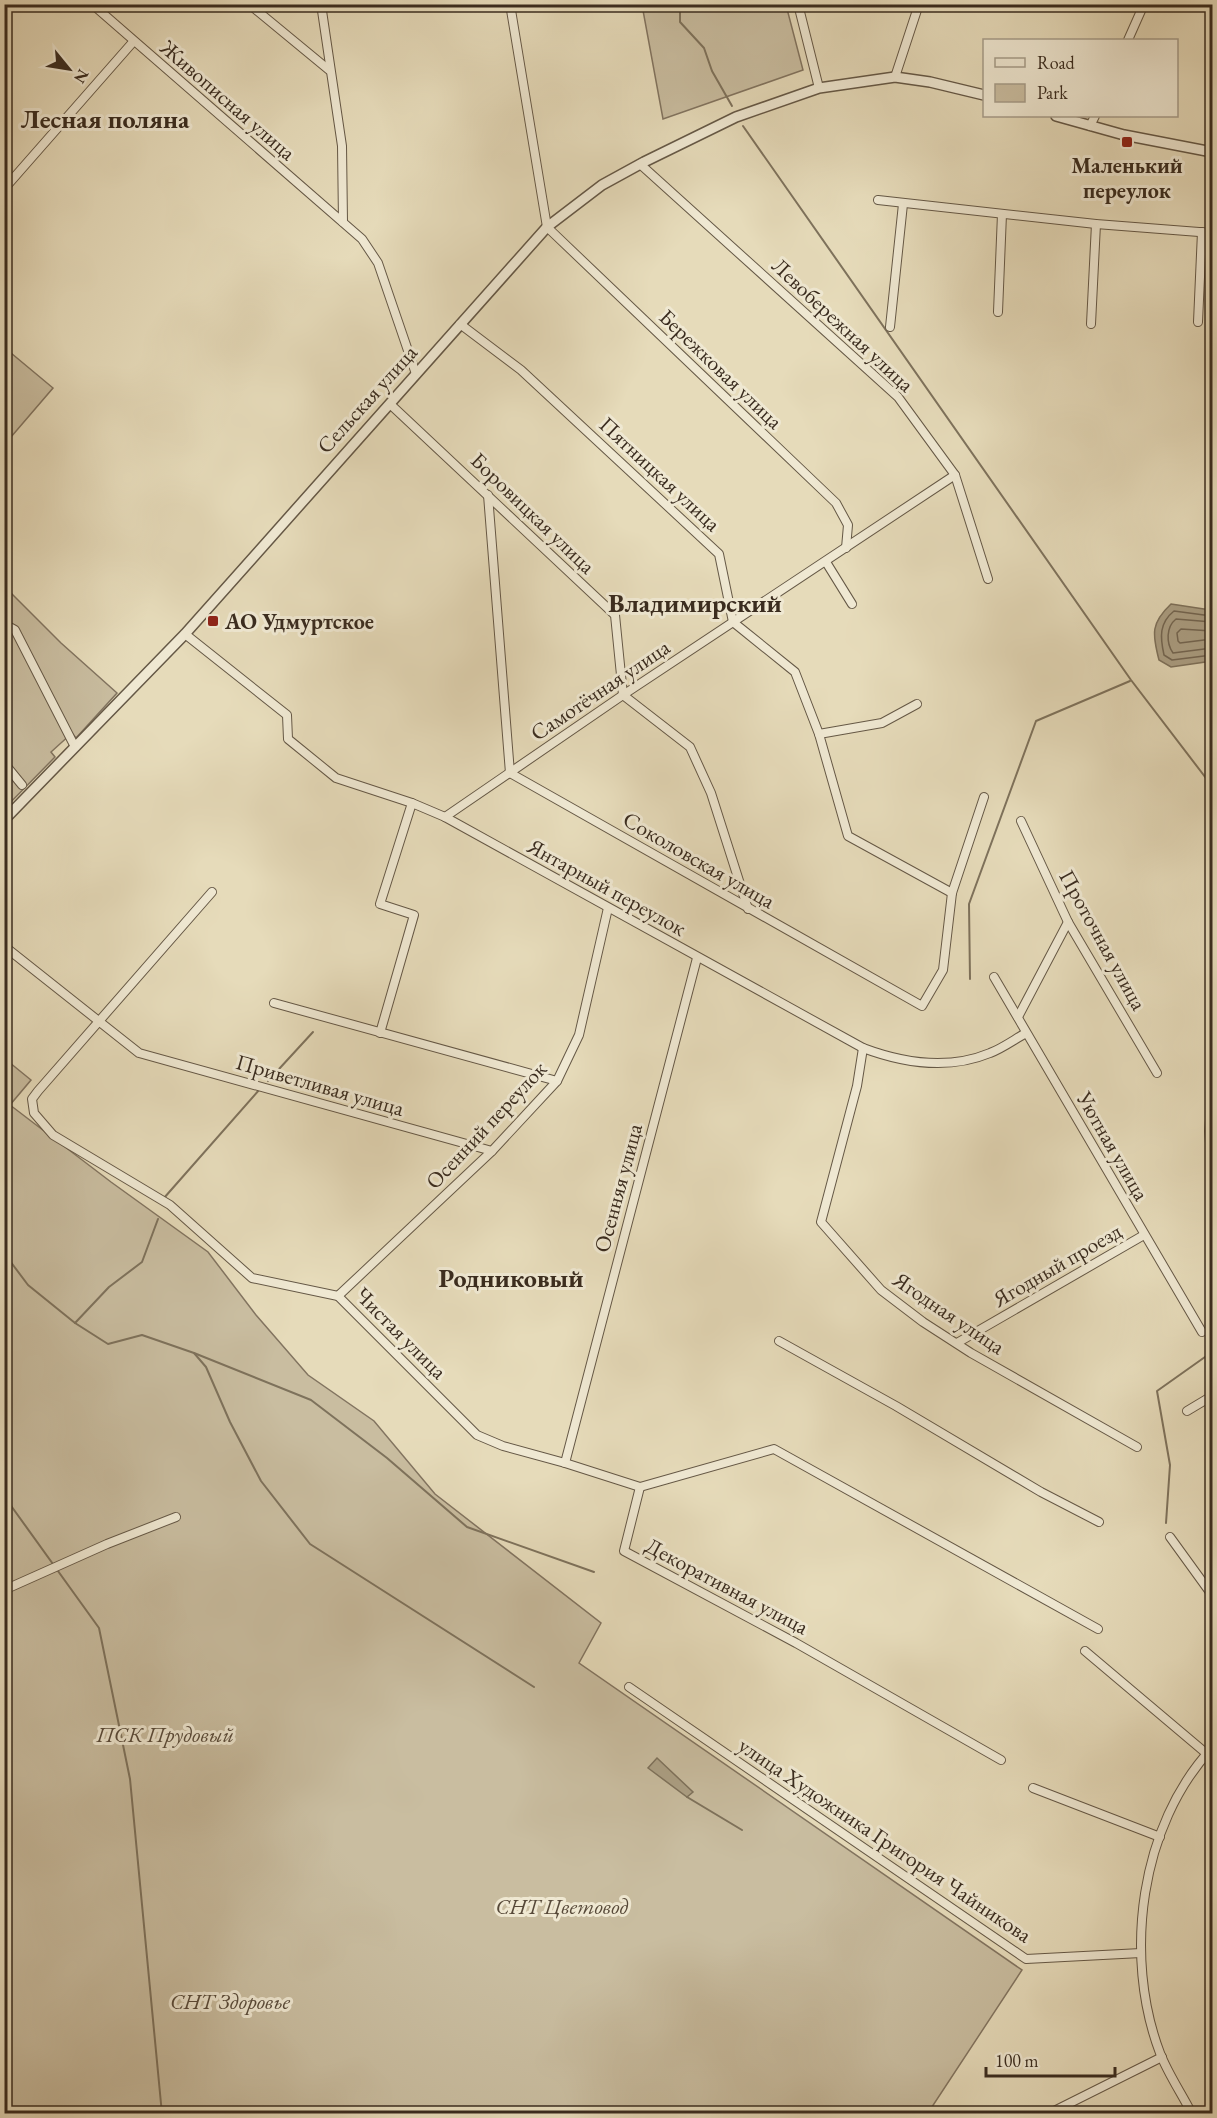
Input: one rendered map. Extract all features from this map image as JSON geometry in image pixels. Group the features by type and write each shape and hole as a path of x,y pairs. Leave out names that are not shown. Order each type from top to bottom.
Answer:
{"street":[{"name":"Живописная улица","path":"92,4 362,239 378,263 416,374"},
{"path":"249,4 330,70"},
{"path":"321,4 342,146 343,222"},
{"path":"510,4 547,227"},
{"path":"798,4 819,88"},
{"path":"895,77 920,4"},
{"path":"1128,39 1144,4"},
{"path":"4,189 133,42"},
{"name":"Сельская улица","path":"4,820 185,634 547,227 602,185 736,117 819,88 895,77 930,82 983,96"},
{"path":"1059,117 1124,135 1212,152"},
{"path":"1090,126 1094,117"},
{"name":"Левобережная улица","path":"640,164 898,397 955,475 988,579"},
{"path":"878,200 1096,224 1212,232"},
{"path":"890,327 903,204"},
{"path":"998,312 1002,214"},
{"path":"1091,324 1096,224"},
{"name":"Бережковая улица","path":"547,227 836,503 848,525 846,548"},
{"path":"1198,322 1202,232"},
{"name":"Пятницкая улица","path":"460,324 521,370 719,554 733,622"},
{"name":"Боровицкая улица","path":"390,404 615,615 623,695"},
{"name":"Самотёчная улица","path":"444,817 623,695 955,475"},
{"path":"488,495 510,773"},
{"path":"826,562 852,604"},
{"path":"733,622 795,672 819,734 848,836 952,892"},
{"path":"4,624 15,630 75,747"},
{"name":"Янтарный переулок","path":"185,634 287,715 288,739 336,778 412,803 444,817 863,1048 881,1055 926,1064 957,1062 990,1053 1026,1033"},
{"path":"623,695 690,747 715,803 748,909"},
{"path":"819,734 882,723 917,704"},
{"path":"4,763 22,785"},
{"name":"Соколовская улица","path":"510,773 922,1006 943,970 952,892 984,797"},
{"path":"380,1033 414,915 380,904 412,803"},
{"name":"Проточная улица","path":"1021,821 1068,922 1157,1073"},
{"name":"Чистая улица","path":"212,892 32,1099 34,1113 53,1135 170,1205 252,1278 338,1296 477,1435 503,1446 640,1487"},
{"name":"Осенний переулок","path":"338,1296 492,1151 557,1081 579,1035 608,908"},
{"path":"1018,1017 1068,922"},
{"path":"4,946 99,1022"},
{"name":"Осенняя улица","path":"565,1463 697,958"},
{"name":"Уютная улица","path":"994,977 1202,1332"},
{"path":"274,1003 557,1081"},
{"name":"Приветливая улица","path":"99,1022 140,1053 492,1151"},
{"name":"Ягодная улица","path":"863,1048 857,1086 821,1222 880,1290 923,1322 1137,1447"},
{"name":"Ягодный проезд","path":"957,1343 1144,1235"},
{"path":"779,1341 896,1406 1041,1492 1099,1522"},
{"path":"1187,1412 1212,1396"},
{"path":"640,1487 774,1449 1098,1629"},
{"name":"Декоративная улица","path":"640,1487 624,1551 796,1643 1002,1760"},
{"path":"4,1590 107,1544 176,1517"},
{"path":"1170,1537 1212,1595"},
{"path":"1085,1651 1210,1751 1177,1797 1160,1837 1143,1897 1141,1953 1146,2006 1162,2057 1192,2114"},
{"name":"улица Художника Григория Чайникова","path":"629,1687 1026,1959 1141,1953"},
{"path":"1033,1788 1160,1837"},
{"path":"1048,2114 1162,2057"}],"green space":[{"path":"642,5 786,5 803,70 663,119"},
{"path":"5,348 53,388 5,444"},
{"path":"6,588 61,643 117,693 76,738 72,733 51,752 55,757 5,808 4,589"},
{"path":"4,1058 31,1080 10,1105 208,1252 256,1315 308,1375 374,1421 435,1494 601,1623 579,1663 1022,1970 928,2113 5,2113"}],"water":[{"path":"1171,604 1212,609 1212,661 1171,667 1159,660 1155,629 1160,617"},
{"path":"657,1758 693,1792 687,1797 648,1768"}],"waterway":[{"path":"680,4 680,22 704,48 712,71 732,106"},
{"path":"743,126 1131,680 1212,786"},
{"path":"970,979 969,904 1036,721 1130,681"},
{"path":"268,1081 313,1032"},
{"path":"1212,1048 1205,1131 1212,1216"},
{"path":"164,1198 259,1090"},
{"path":"75,1323 109,1287 142,1262 158,1219"},
{"path":"4,1253 28,1285 75,1323 108,1344 142,1335 194,1353 206,1367 230,1422 261,1481 310,1544 534,1687"},
{"path":"1166,1523 1170,1465 1157,1391 1212,1352"},
{"path":"194,1353 311,1400 387,1458 467,1527 594,1572"},
{"path":"4,1496 99,1628 130,1779 162,2114"},
{"path":"687,1797 742,1830"}],"place":[{"name":"Маленький переулок","path":"1127,142"},
{"name":"АО Удмуртское","path":"213,621"}],"district":[{"name":"Лесная поляна","path":"105,119"},
{"name":"Владимирский","path":"695,603"},
{"name":"Родниковый","path":"511,1278"}],"park label":[{"name":"ПСК Прудовый","path":"165,1734"},
{"name":"СНТ Цветовод","path":"562,1906"},
{"name":"СНТ Здоровье","path":"230,2001"}]}
